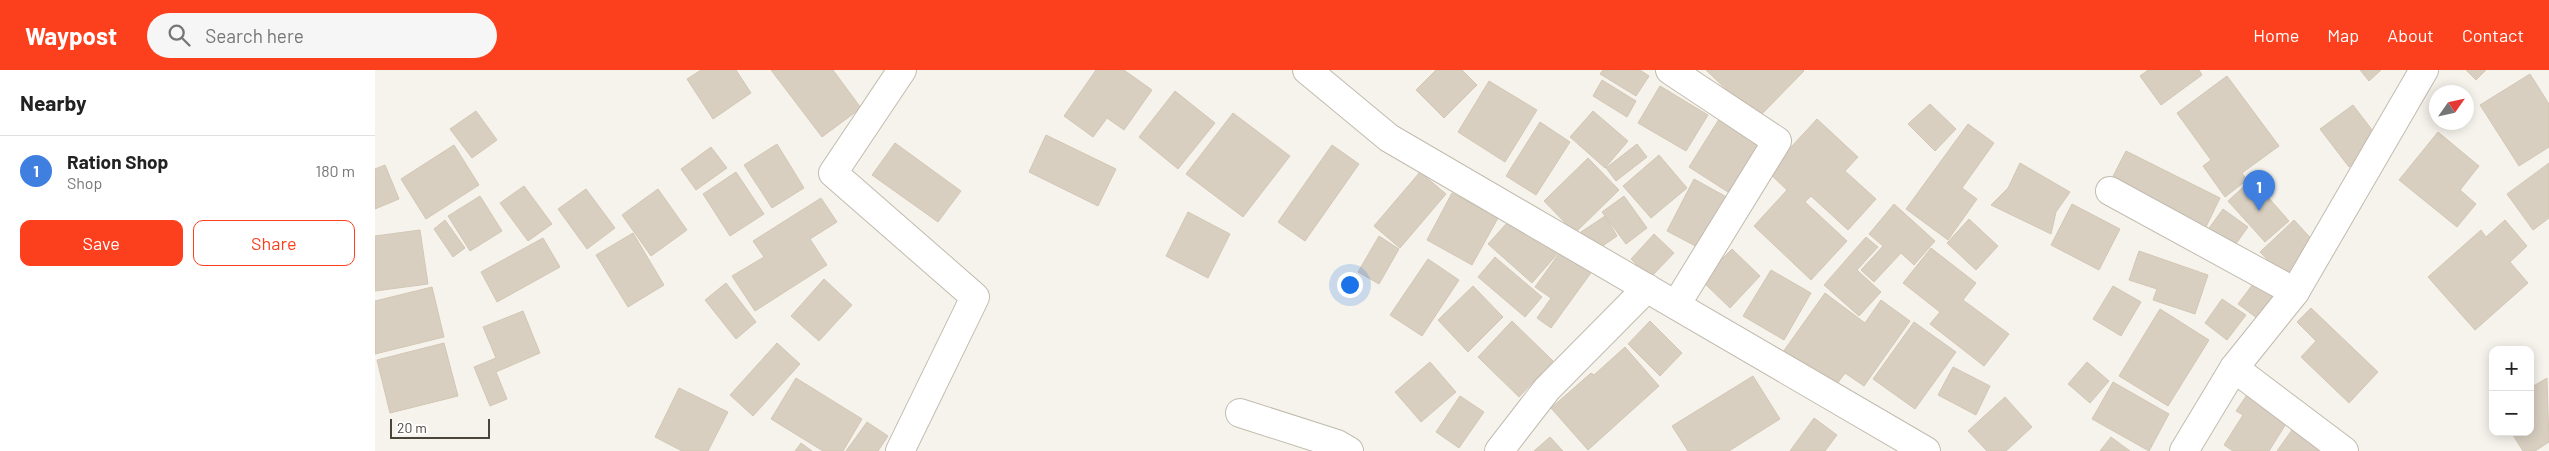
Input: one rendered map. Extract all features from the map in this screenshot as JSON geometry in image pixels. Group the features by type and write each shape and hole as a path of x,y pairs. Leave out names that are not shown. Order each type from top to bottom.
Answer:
{"street":[{"path":"900,451 975,297 833,173 902,70"},
{"path":"1307,70 1389,138 1926,451"},
{"path":"1671,70 1777,141 1676,305"},
{"path":"2184,451 2234,368 2295,292 2424,70"},
{"path":"2110,191 2295,292"},
{"path":"1499,451 1547,389 1647,288"},
{"path":"2234,368 2344,451"},
{"path":"1240,413 1337,444 1349,451"}],"building":[{"path":"701,70 736,70 751,93 713,119 687,79"},
{"path":"771,70 833,70 861,108 822,137"},
{"path":"1096,70 1124,70 1152,90 1124,130 1107,118 1093,137 1064,116"},
{"path":"1436,70 1462,70 1477,85 1444,118 1416,90"},
{"path":"1603,70 1640,70 1649,76 1636,96 1600,74"},
{"path":"1706,70 1803,70 1804,71 1757,119"},
{"path":"2148,70 2199,70 2202,75 2161,105 2140,76"},
{"path":"2360,70 2381,70 2369,81"},
{"path":"2466,70 2486,70 2476,80"},
{"path":"2530,74 2549,104 2549,147 2519,166 2480,105"},
{"path":"2227,76 2279,146 2242,173 2247,180 2225,197 2203,166 2211,160 2177,113"},
{"path":"1602,80 1636,101 1627,117 1593,96"},
{"path":"1489,81 1537,110 1505,162 1458,132"},
{"path":"1660,86 1708,115 1686,151 1638,123"},
{"path":"1175,91 1215,123 1178,169 1139,137"},
{"path":"1930,104 1956,129 1935,151 1908,124"},
{"path":"2353,105 2382,143 2349,167 2320,129"},
{"path":"476,111 497,140 472,158 450,129"},
{"path":"1593,111 1628,141 1605,168 1570,137"},
{"path":"1233,113 1290,156 1243,217 1186,174"},
{"path":"1721,116 1761,142 1728,192 1689,167"},
{"path":"1817,119 1858,157 1845,171 1876,199 1848,230 1811,196 1805,202 1847,241 1811,280 1754,226 1787,190 1768,172"},
{"path":"1540,122 1570,142 1536,195 1506,176"},
{"path":"1968,124 1994,143 1962,188 1977,199 1948,240 1906,209"},
{"path":"2438,132 2479,166 2460,190 2476,204 2457,227 2399,180"},
{"path":"1046,135 1116,169 1098,206 1029,172"},
{"path":"895,143 961,191 938,222 872,175"},
{"path":"777,144 804,188 772,208 744,165"},
{"path":"1637,144 1647,157 1616,181 1606,168"},
{"path":"454,145 479,185 426,219 401,179"},
{"path":"1332,145 1359,164 1305,241 1278,222"},
{"path":"711,147 727,168 696,190 681,169"},
{"path":"2126,151 2220,198 2204,231 2109,184"},
{"path":"1659,155 1687,188 1651,218 1623,186"},
{"path":"1588,158 1619,190 1575,233 1544,201"},
{"path":"2020,163 2070,192 2056,212 2051,234 1991,205 2008,188"},
{"path":"2549,163 2549,218 2533,230 2507,194"},
{"path":"385,165 399,199 375,209 375,169"},
{"path":"736,172 764,214 730,236 703,194"},
{"path":"1420,172 1446,194 1400,248 1374,226"},
{"path":"1694,179 1732,200 1705,251 1667,231"},
{"path":"2252,179 2289,221 2265,242 2228,201"},
{"path":"524,186 552,224 528,241 500,203"},
{"path":"586,189 615,228 587,249 558,209"},
{"path":"658,189 687,230 651,256 622,215"},
{"path":"1452,193 1498,218 1472,265 1427,240"},
{"path":"480,196 502,231 470,251 448,216"},
{"path":"1624,196 1647,228 1626,244 1602,212"},
{"path":"821,198 837,222 810,239 827,265 755,311 732,276 764,257 753,241"},
{"path":"1894,204 1935,241 1914,265 1901,253 1874,282 1861,270 1883,246 1869,234"},
{"path":"2072,204 2120,229 2099,270 2051,245"},
{"path":"2223,209 2248,227 2232,249 2207,231"},
{"path":"1188,212 1230,234 1208,278 1166,256"},
{"path":"1516,213 1559,252 1532,283 1488,244"},
{"path":"1605,216 1617,236 1594,252 1581,232"},
{"path":"1969,219 1998,246 1976,270 1947,243"},
{"path":"445,220 465,248 453,257 434,229"},
{"path":"2294,220 2318,246 2285,278 2260,252"},
{"path":"2505,220 2527,246 2510,262 2528,283 2475,330 2428,277 2481,230 2486,237"},
{"path":"420,230 428,284 375,291 375,236"},
{"path":"633,233 664,285 628,307 596,255"},
{"path":"1654,234 1674,253 1650,278 1631,259"},
{"path":"1379,236 1399,249 1379,284 1358,272"},
{"path":"1866,237 1878,247 1857,270 1881,292 1859,316 1824,285"},
{"path":"543,238 560,267 497,302 481,272"},
{"path":"1563,248 1593,270 1551,328 1537,318 1551,298 1535,287"},
{"path":"1931,248 1976,283 1963,300 2009,334 1984,366 1930,324 1940,312 1903,283"},
{"path":"1732,249 1760,276 1730,308 1701,280"},
{"path":"2139,251 2208,275 2195,314 2153,300 2157,289 2129,280"},
{"path":"1495,257 1542,297 1525,317 1478,277"},
{"path":"1428,259 1459,280 1422,336 1390,315"},
{"path":"1771,270 1811,293 1784,340 1743,316"},
{"path":"824,279 852,305 819,341 791,316"},
{"path":"2256,280 2279,297 2261,321 2238,304"},
{"path":"726,283 756,322 736,339 705,300"},
{"path":"1473,286 1503,317 1468,352 1438,320"},
{"path":"2113,286 2141,302 2121,336 2093,319"},
{"path":"432,287 444,337 375,354 375,301"},
{"path":"1825,293 1865,323 1881,300 1910,321 1864,386 1845,373 1834,388 1783,352"},
{"path":"2222,299 2246,315 2227,340 2205,323"},
{"path":"2311,308 2378,372 2349,403 2301,357 2316,341 2297,322"},
{"path":"2160,309 2209,340 2168,406 2119,376"},
{"path":"523,311 540,353 496,372 507,399 490,406 474,367 496,358 483,327"},
{"path":"1512,321 1553,361 1519,397 1478,357"},
{"path":"1650,321 1682,353 1660,376 1628,344"},
{"path":"1914,322 1956,352 1915,409 1873,379"},
{"path":"444,343 458,396 390,413 377,360"},
{"path":"777,343 800,364 753,416 730,395"},
{"path":"1625,347 1659,386 1588,450 1551,408 1591,373 1594,375"},
{"path":"1430,362 1456,392 1421,422 1395,392"},
{"path":"2087,362 2109,381 2090,403 2068,384"},
{"path":"1953,367 1990,386 1976,415 1938,395"},
{"path":"1753,376 1780,419 1729,451 1688,451 1672,426"},
{"path":"796,378 862,419 843,451 823,451 771,419"},
{"path":"2547,378 2549,442 2535,451 2523,451 2514,436 2534,436 2534,386"},
{"path":"2113,382 2169,414 2149,451 2092,419"},
{"path":"679,388 728,412 708,451 682,451 655,437"},
{"path":"2251,389 2291,416 2269,451 2233,451 2224,445 2243,415 2236,411"},
{"path":"1460,396 1484,412 1459,448 1436,432"},
{"path":"2005,397 2032,427 2006,451 1987,451 1968,431"},
{"path":"1814,418 1837,435 1825,451 1790,451"},
{"path":"867,422 888,436 878,451 846,451"},
{"path":"2297,423 2324,442 2318,451 2277,451"},
{"path":"1550,437 1563,451 1534,451"},
{"path":"2111,437 2130,451 2100,451"},
{"path":"801,443 812,451 795,451"}],"place":[{"name":"Ration Shop","path":"2259,211"}]}
